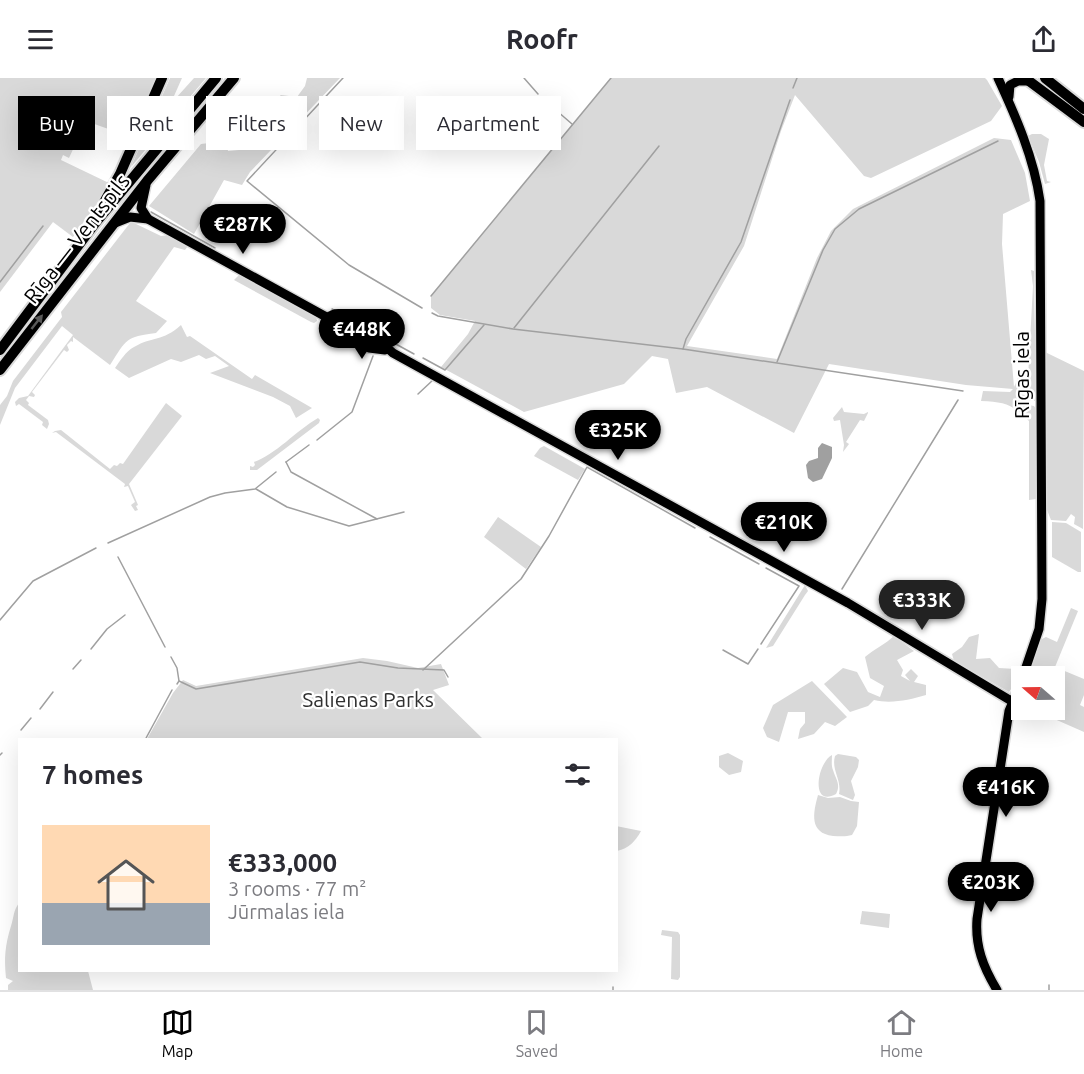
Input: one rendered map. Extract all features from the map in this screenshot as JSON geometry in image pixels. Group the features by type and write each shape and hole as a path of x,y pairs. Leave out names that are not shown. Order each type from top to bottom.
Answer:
{"highway":[{"path":"18,326 57,263 101,207 116,183 162,78"},
{"name":"Rīga — Ventspils","path":"0,350 96,222 216,78"},
{"name":"Rīga — Ventspils","path":"0,370 147,181 234,78"},
{"path":"1045,78 1084,109"},
{"path":"1027,80 1084,122"}],"main road":[{"name":"Rīgas iela","path":"998,78 1036,175 1040,201 1042,608 1036,642 1027,666"},
{"path":"1009,103 1008,88 1010,85 1027,80"},
{"path":"147,181 141,208 148,219"},
{"path":"113,224 130,217 148,219 848,603 1011,701"},
{"name":"Rīgas iela","path":"997,990 981,959 976,929 1000,766 1011,712"}],"green space":[{"path":"0,78 156,78 148,96 107,96 107,128 95,124 95,96 18,96 18,150 73,150 69,158 63,155 61,160 111,184 73,237 53,222 0,292"},
{"path":"170,78 182,78 174,96 162,96"},
{"path":"194,78 206,78 191,96 178,96"},
{"path":"307,78 340,78 323,96 319,96 319,100 307,112 307,96 298,96 305,86"},
{"path":"611,78 985,78 1002,106 991,121 871,178 864,176 795,95 744,246 687,346 777,359 817,258 831,231 853,209 994,138 1011,140 1025,173 1030,201 1003,214 1002,244 1014,387 1018,378 1021,379 1020,394 1025,395 1024,400 1027,405 1034,406 1037,410 1036,499 1029,500 1029,421 1008,405 981,401 983,391 1010,392 1013,389 966,385 829,364 794,433 707,387 676,393 668,359 652,356 624,384 524,412 441,367 468,334 475,321 440,315 431,308 431,296 552,150 561,150 561,139"},
{"path":"1041,134 1049,139 1044,165 1047,181 1051,182 1045,184 1028,136"},
{"path":"206,143 206,150 271,150 250,172 242,185 224,180 194,234 149,206 201,144"},
{"path":"138,150 145,150 131,167"},
{"path":"130,223 161,236 169,235 188,246 185,250 174,247 136,301 167,321 156,333 138,336 128,341 110,365 73,337 73,342 67,345 69,350 67,352 64,350 32,392 34,397 29,396 26,400 28,405 48,420 47,429 42,425 43,422 19,404 16,406 15,402 19,398 28,396 73,335 62,326 15,388 0,425 0,405 7,396 13,381 62,317 61,312"},
{"path":"1031,270 1034,271 1037,399 1035,401 1028,400 1027,396 1033,286"},
{"path":"239,275 316,316 317,321 311,322 234,280"},
{"path":"181,325 187,337 190,336 252,379 255,375 312,408 296,418 290,406 273,397 210,373 229,366 215,356 206,359 199,355 181,362 171,359 129,378 115,368 131,349 163,337"},
{"path":"1045,352 1084,371 1083,529 1074,524 1075,517 1071,514 1066,521 1051,520 1045,505"},
{"path":"166,403 182,416 129,484 138,505 136,506 138,510 135,511 131,505 135,502 128,486 124,487 125,484 56,432 52,433 61,430 110,469 114,465 123,464"},
{"path":"842,407 844,412 864,414 868,412 864,421 860,420 846,442 849,444 843,452 840,420 834,421 833,418"},
{"path":"318,418 319,423 257,470 250,470 250,466 255,465 254,462 270,454"},
{"path":"544,446 585,469 578,480 534,456"},
{"path":"498,517 541,547 526,569 484,537"},
{"path":"1052,522 1066,523 1081,532 1081,572 1052,557"},
{"path":"805,585 808,591 773,646 766,648"},
{"path":"1071,608 1078,611 1055,666 1030,666 1040,640 1046,637 1057,642"},
{"path":"979,634 976,659 990,658 999,668 1011,669 1009,692 954,661 952,654 962,647 969,637"},
{"path":"894,636 914,651 897,660 903,670 901,676 910,681 905,675 911,669 918,676 914,682 926,685 926,695 900,701 874,700 868,706 850,712 824,684 843,668 857,672 868,692 880,697 884,686 870,678 865,657"},
{"name":"Salienas Parks","path":"363,658 418,668 441,664 449,685 433,690 482,738 148,738 183,680 196,686"},
{"path":"1065,671 1084,679 1084,695 1080,705 1084,707 1084,732 1057,720 1065,720"},
{"path":"812,681 847,717 835,726 825,722 814,734 798,739 800,729 805,723 805,712 788,712 779,742 767,737 763,728 773,705"},
{"path":"728,753 743,761 741,772 729,775 719,767 719,756"},
{"path":"838,754 856,757 859,760 851,781 855,795 853,800 839,794 834,761"},
{"path":"832,755 832,766 838,787 836,794 828,797 822,795 819,783 823,766"},
{"path":"818,795 859,802 857,826 852,835 833,836 820,831 816,826 814,815"},
{"path":"618,826 641,831 631,844 618,851"},
{"path":"18,905 18,972 88,972 93,990 8,990 8,985 13,981 6,978 7,940"},
{"path":"862,911 890,914 889,928 860,924"},
{"path":"662,930 678,932 680,935 680,977 678,980 671,979 672,937 661,935"}],"shaded area":[{"path":"822,443 832,447 832,458 822,479 813,482 808,478 806,465 809,461 818,458 818,448"}],"waterway":[{"path":"343,78 247,181 349,265 422,308"},
{"path":"524,78 538,94"},
{"path":"431,296 611,78"},
{"path":"793,88 797,78"},
{"path":"683,349 686,339 741,242 790,100"},
{"path":"561,114 572,124"},
{"path":"777,362 823,250 835,229 859,209 998,141"},
{"path":"514,328 659,146"},
{"path":"151,212 215,248"},
{"path":"0,282 43,226"},
{"path":"332,309 414,354"},
{"path":"432,313 513,329 683,349 963,391"},
{"path":"423,358 445,370 484,325"},
{"path":"317,440 352,412 373,356"},
{"path":"418,394 433,380"},
{"path":"842,589 958,400"},
{"path":"286,462 309,445"},
{"path":"286,462 291,472 377,519"},
{"path":"423,670 521,579 549,536 587,467 695,528"},
{"path":"108,543 210,497 255,489 276,472"},
{"path":"256,489 287,507 349,526 404,512"},
{"path":"710,537 759,564"},
{"path":"0,620 33,581 96,548"},
{"path":"118,557 165,647"},
{"path":"761,644 799,586 766,568"},
{"path":"91,649 107,629 125,615"},
{"path":"723,650 748,664 758,649"},
{"path":"171,657 177,668 179,681 177,684"},
{"path":"73,669 81,660"},
{"path":"179,681 196,689 360,662 398,668 444,670 448,677"},
{"path":"146,738 172,690"},
{"path":"40,709 53,692"},
{"path":"21,730 31,718"},
{"path":"1049,985 1049,990"}]}
